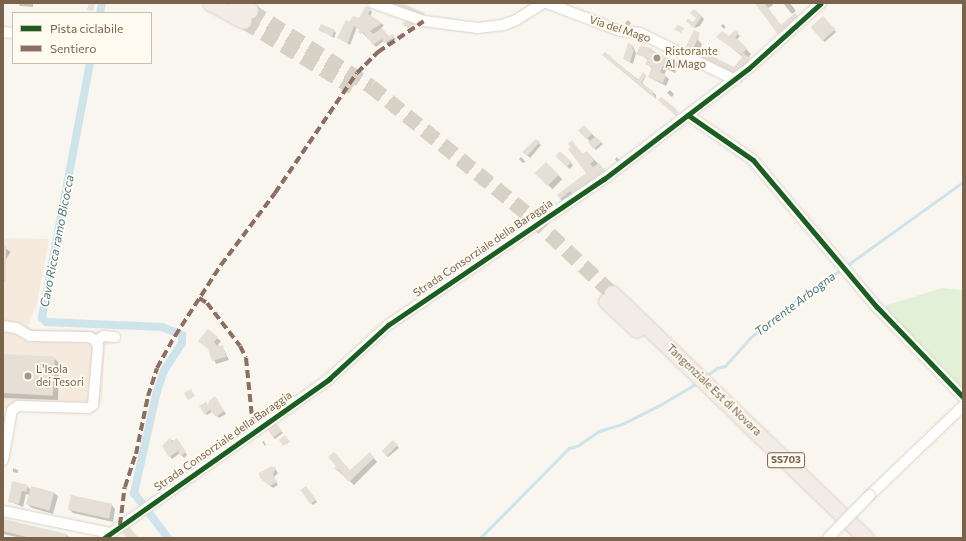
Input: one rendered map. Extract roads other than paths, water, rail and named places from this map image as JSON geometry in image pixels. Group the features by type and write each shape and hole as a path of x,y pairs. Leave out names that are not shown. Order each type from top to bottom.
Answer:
{"highway":[{"path":"210,3 247,16 236,3"},
{"name":"Tangenziale Est di Novara","path":"609,297 866,538"},
{"name":"Tangenziale Est di Novara","path":"699,382 851,538"}],"street":[{"path":"373,3 424,21 478,28 504,25 516,20 543,3"},
{"name":"Via del Mago","path":"547,3 620,31 640,33 735,80"},
{"name":"Strada Consorziale della Baraggia","path":"107,535 329,380 388,325 604,179 735,80 821,3"},
{"path":"688,115 753,160 877,307 963,397"},
{"path":"3,326 16,328 30,336 89,337 96,341 98,346 93,405 88,408 18,406 12,410 3,460"},
{"path":"96,341 104,336 116,337"},
{"path":"828,538 870,495 963,406"},
{"path":"3,511 107,535"}],"waterway":[{"name":"Cavo Ricca ramo Bicocca","path":"100,12 102,3"},
{"name":"Cavo Ricca ramo Bicocca","path":"90,64 42,318 46,322 162,327 182,335 182,343 164,371 157,391 134,493 168,538"},
{"name":"Torrente Arbogna","path":"846,266 963,182"},
{"name":"Torrente Arbogna","path":"706,376 717,368 725,366 749,339 781,311 842,269"},
{"name":"Torrente Arbogna","path":"480,538 569,448 577,446 599,431 622,424 660,405 697,383"}],"tunnel":[{"path":"250,10 371,86 533,218 612,293"},
{"path":"244,21 353,87"}],"place":[{"name":"Ristorante Al Mago","path":"657,58"},
{"name":"L'Isola dei Tesori","path":"28,376"}]}
